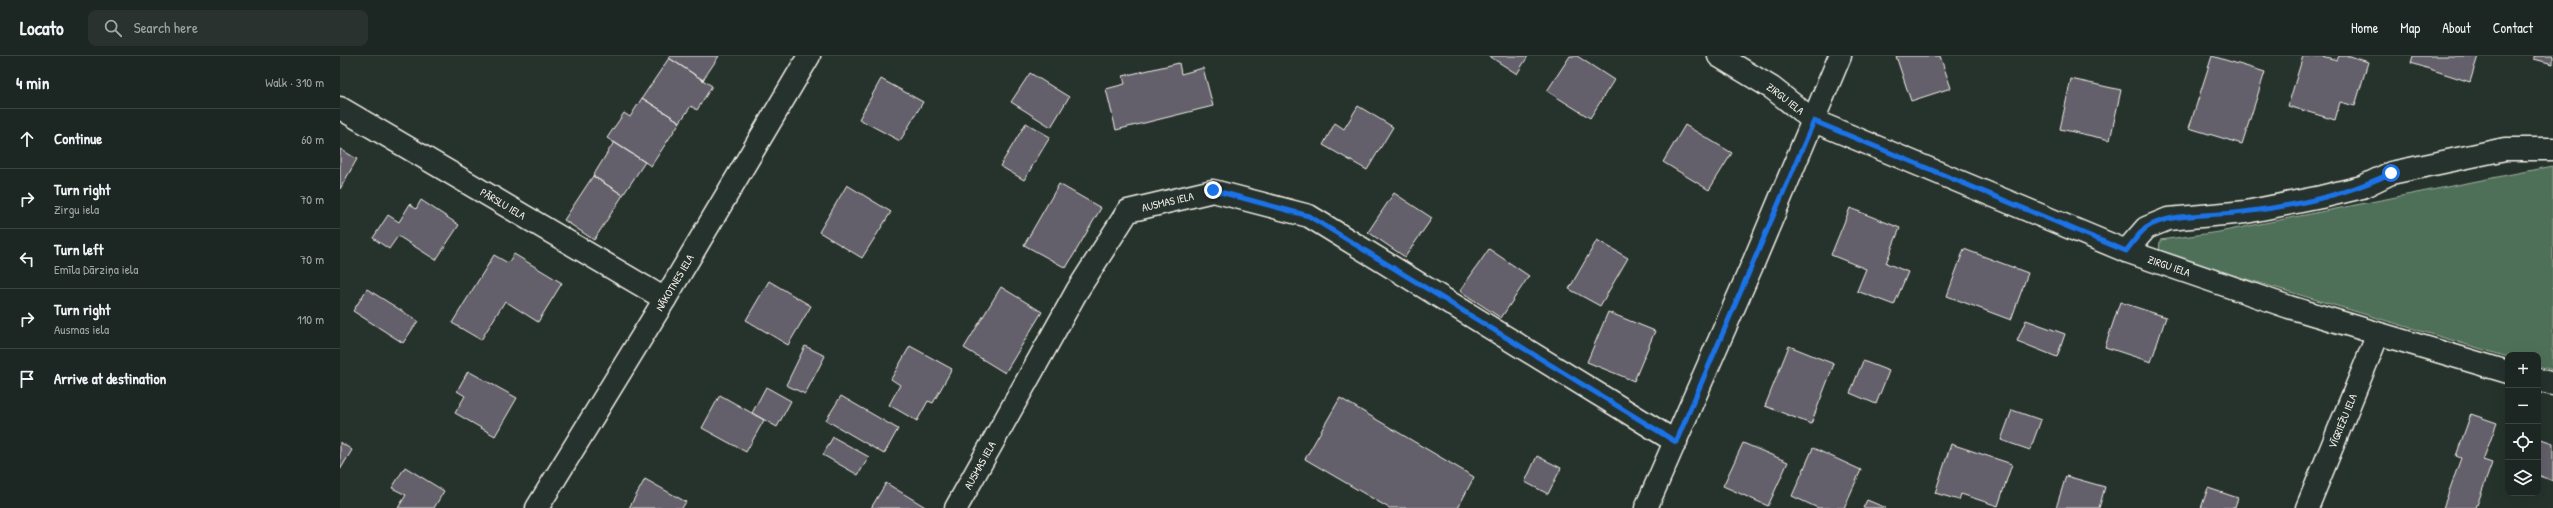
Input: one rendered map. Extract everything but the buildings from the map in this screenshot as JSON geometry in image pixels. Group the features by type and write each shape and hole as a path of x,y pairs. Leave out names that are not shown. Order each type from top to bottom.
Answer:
{"street":[{"name":"NĀKOTNES IELA","path":"537,508 665,299 809,56"},
{"name":"ZIRGU IELA","path":"1719,56 1772,88 1814,121 2126,251 2289,307 2505,371"},
{"path":"1646,508 1676,442 1814,121 1840,56"},
{"name":"PĀRSLU IELA","path":"340,108 665,299"},
{"path":"2126,251 2146,228 2168,219 2246,212 2321,197 2362,187 2391,173 2505,149 2553,149"},
{"name":"AUSMAS IELA","path":"956,508 1077,291 1128,211 1213,190 1309,216 1676,442"},
{"name":"VĪGRIEŽU IELA","path":"2306,508 2378,334"},
{"path":"2541,381 2553,384"}],"green space":[{"path":"2553,166 2553,370 2541,367 2541,352 2505,352 2505,356 2159,253 2160,240 2219,232"}],"route":[{"path":"1213,190 1309,216 1676,442 1814,121 1878,149 2126,251 2146,228 2168,219 2246,212 2321,197 2362,187 2391,173"}]}
